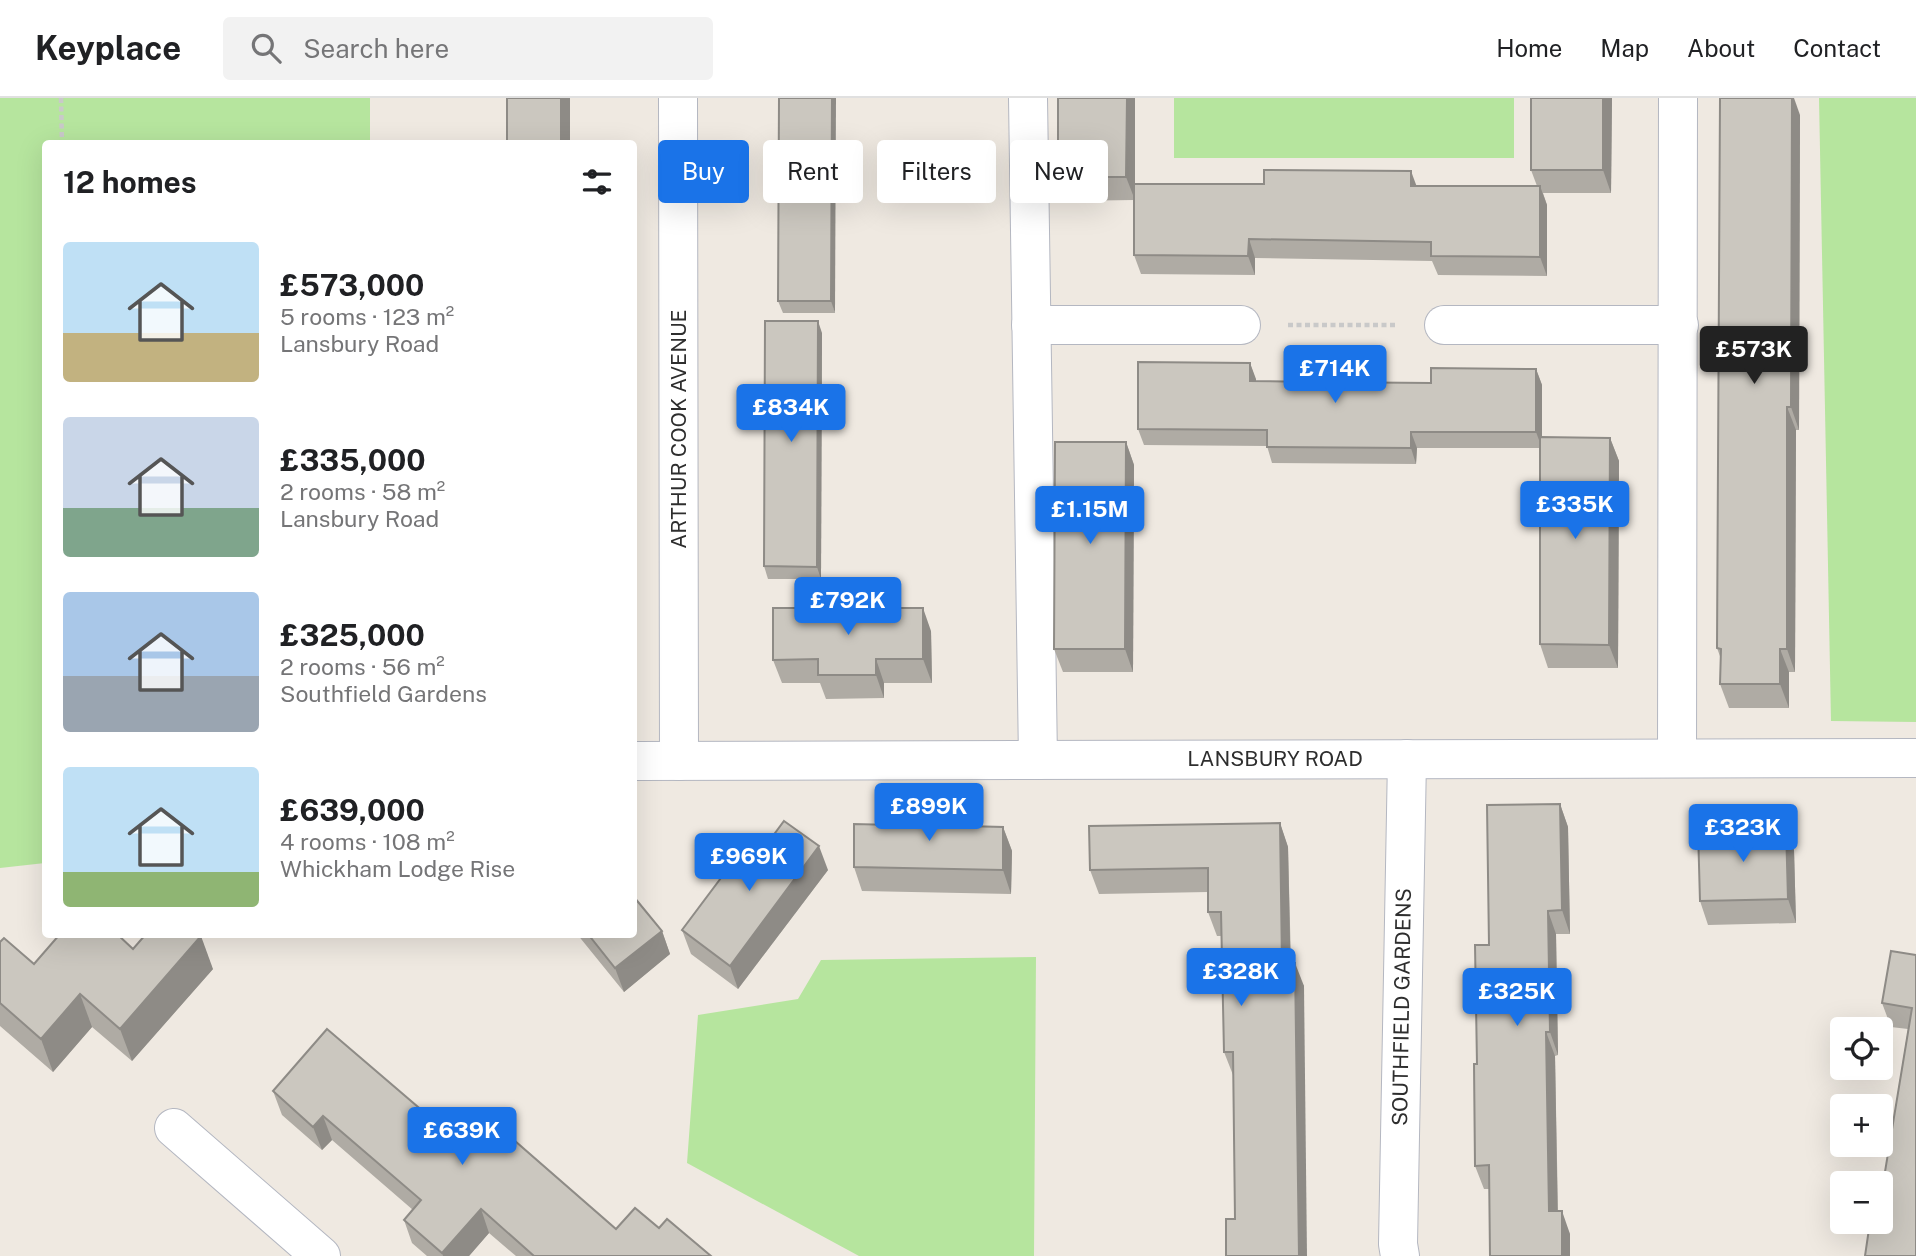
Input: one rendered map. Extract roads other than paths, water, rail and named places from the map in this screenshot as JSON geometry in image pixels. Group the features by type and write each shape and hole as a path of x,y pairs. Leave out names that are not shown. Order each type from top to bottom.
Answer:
{"street":[{"name":"ARTHUR COOK AVENUE","path":"678,98 679,761"},
{"path":"1028,98 1038,760"},
{"path":"1677,758 1678,98"},
{"path":"1031,325 1241,325"},
{"path":"1444,325 1679,325"},
{"name":"LANSBURY ROAD","path":"637,761 1916,758"},
{"name":"SOUTHFIELD GARDENS","path":"1400,1256 1398,1230 1407,759"},
{"path":"174,1128 321,1256"}]}
